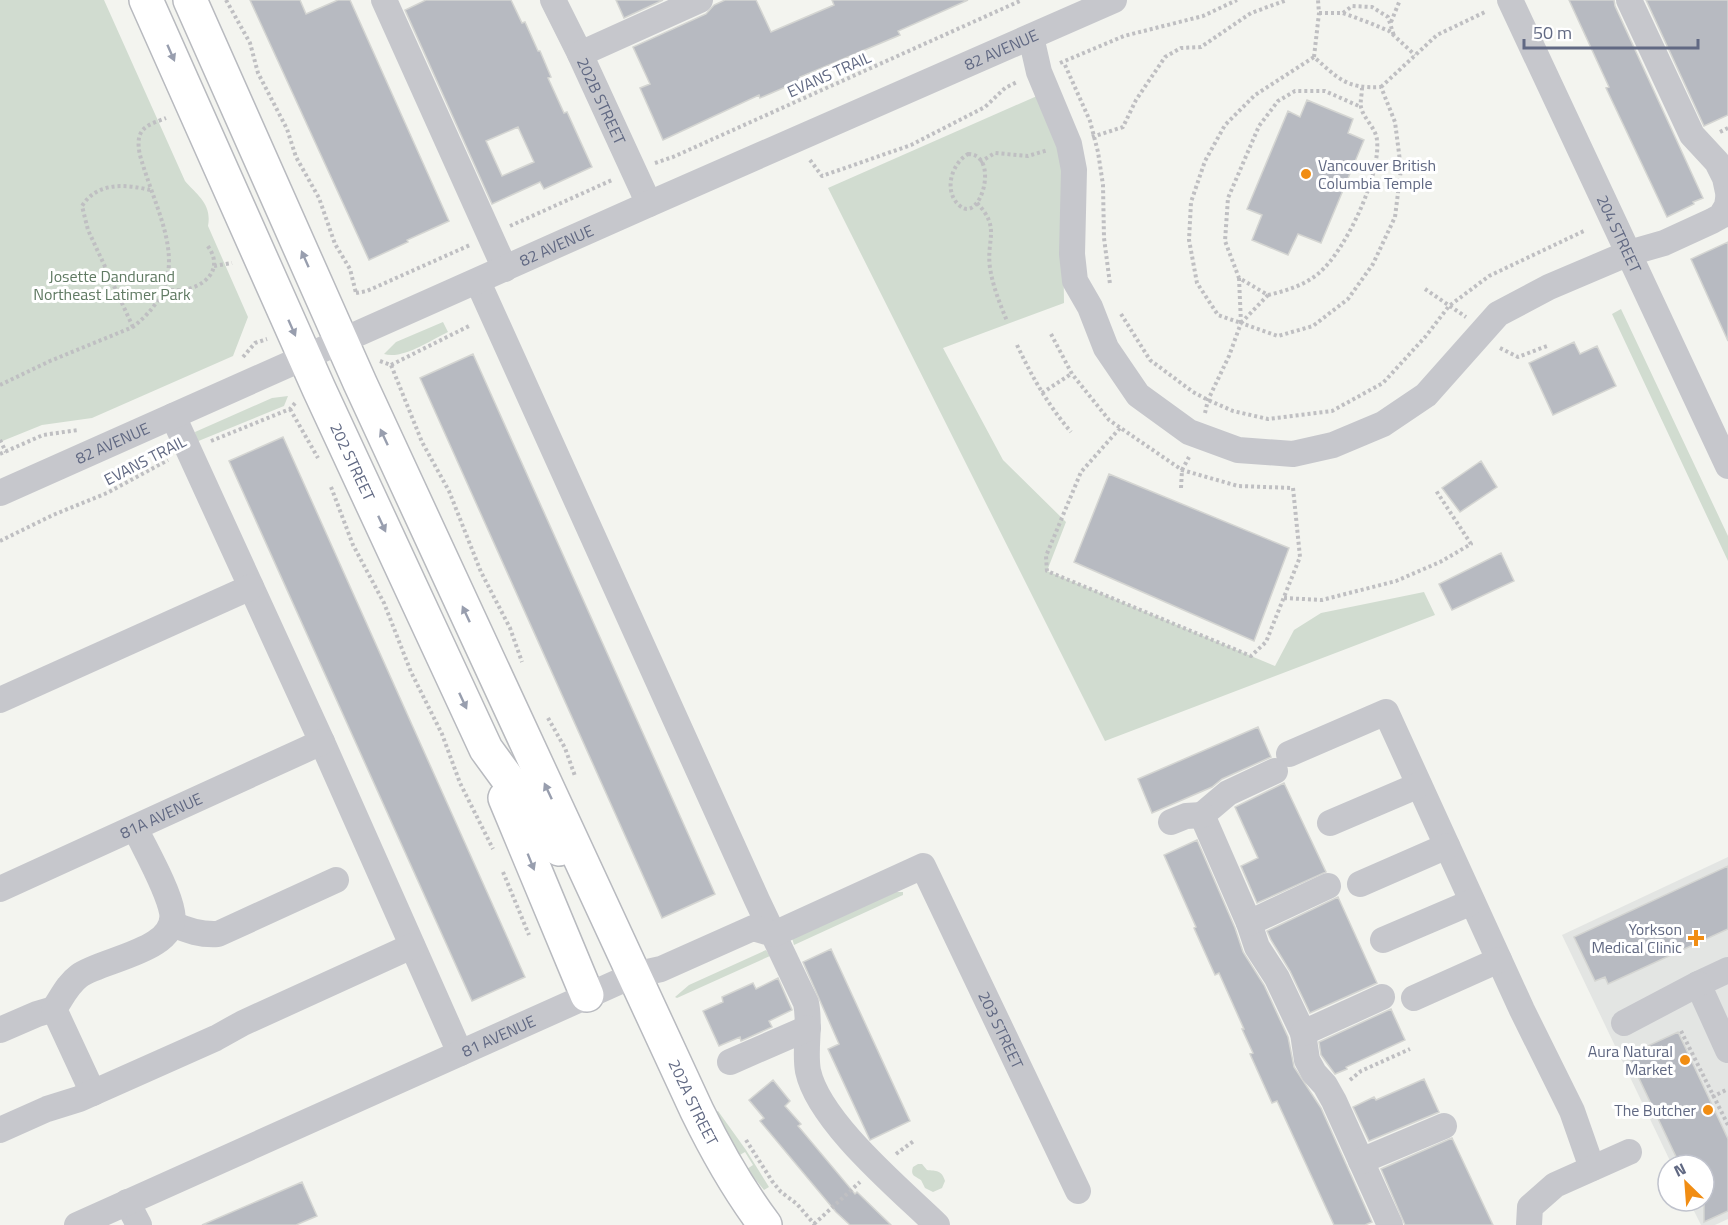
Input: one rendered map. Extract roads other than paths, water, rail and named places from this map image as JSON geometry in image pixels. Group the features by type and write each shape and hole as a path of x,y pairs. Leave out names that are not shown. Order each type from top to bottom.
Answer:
{"main road":[{"name":"202 STREET","path":"146,0 305,358 486,749 598,902"},
{"name":"202 STREET","path":"190,0 342,342 598,902 634,975"},
{"path":"486,749 587,995"},
{"name":"202A STREET","path":"634,975 718,1155 741,1193 765,1225"}],"street":[{"path":"384,0 505,269"},
{"name":"202B STREET","path":"553,0 649,204"},
{"path":"580,54 700,0"},
{"name":"82 AVENUE","path":"0,493 1114,0"},
{"name":"204 STREET","path":"1510,0 1728,466"},
{"path":"1031,37 1039,72 1069,144 1074,170 1071,254 1075,281 1090,307 1106,348 1137,395 1189,432 1238,450 1293,454 1332,445 1383,424 1426,395 1476,323 1549,287 1629,253 1664,243 1726,206 1725,178 1717,162 1692,135 1629,0"},
{"path":"478,282 757,900 806,1003 808,1072 815,1089 842,1130 937,1225"},
{"path":"173,416 322,742 460,1053"},
{"path":"0,700 251,587"},
{"path":"1171,822 1186,816 1202,815 1228,793 1282,763 1386,712 1499,960 1572,1111 1592,1168"},
{"name":"81A AVENUE","path":"0,889 322,742"},
{"path":"1330,823 1419,785"},
{"path":"1202,815 1257,947 1277,978 1303,1033 1307,1060 1314,1074 1334,1101 1390,1225"},
{"path":"135,828 168,900 173,924"},
{"path":"1360,884 1447,846"},
{"name":"81 AVENUE","path":"77,1225 634,975 661,969 753,928 774,934 923,866"},
{"name":"203 STREET","path":"923,866 1078,1191"},
{"path":"173,924 188,931 206,935 218,934 336,880"},
{"path":"1248,922 1328,886"},
{"path":"1383,940 1472,902"},
{"path":"0,1030 54,1009 67,988 78,977 111,960 143,950 163,936 173,924"},
{"path":"0,1130 46,1109 93,1093 412,946"},
{"path":"1414,998 1499,960"},
{"path":"1624,1023 1728,970"},
{"path":"1698,984 1728,1050"},
{"path":"1303,1033 1382,997"},
{"path":"54,1009 93,1093"},
{"path":"730,1062 808,1028"},
{"path":"1360,1161 1444,1126"},
{"path":"1528,1225 1530,1207 1555,1185 1629,1152"},
{"path":"128,1202 139,1225"}],"place":[{"name":"Vancouver British Columbia Temple","path":"1306,174"},
{"name":"Yorkson Medical Clinic","path":"1696,938"},
{"name":"Aura Natural Market","path":"1685,1060"},
{"name":"The Butcher","path":"1708,1110"}],"park label":[{"name":"Josette Dandurand Northeast Latimer Park","path":"112,285"}]}
